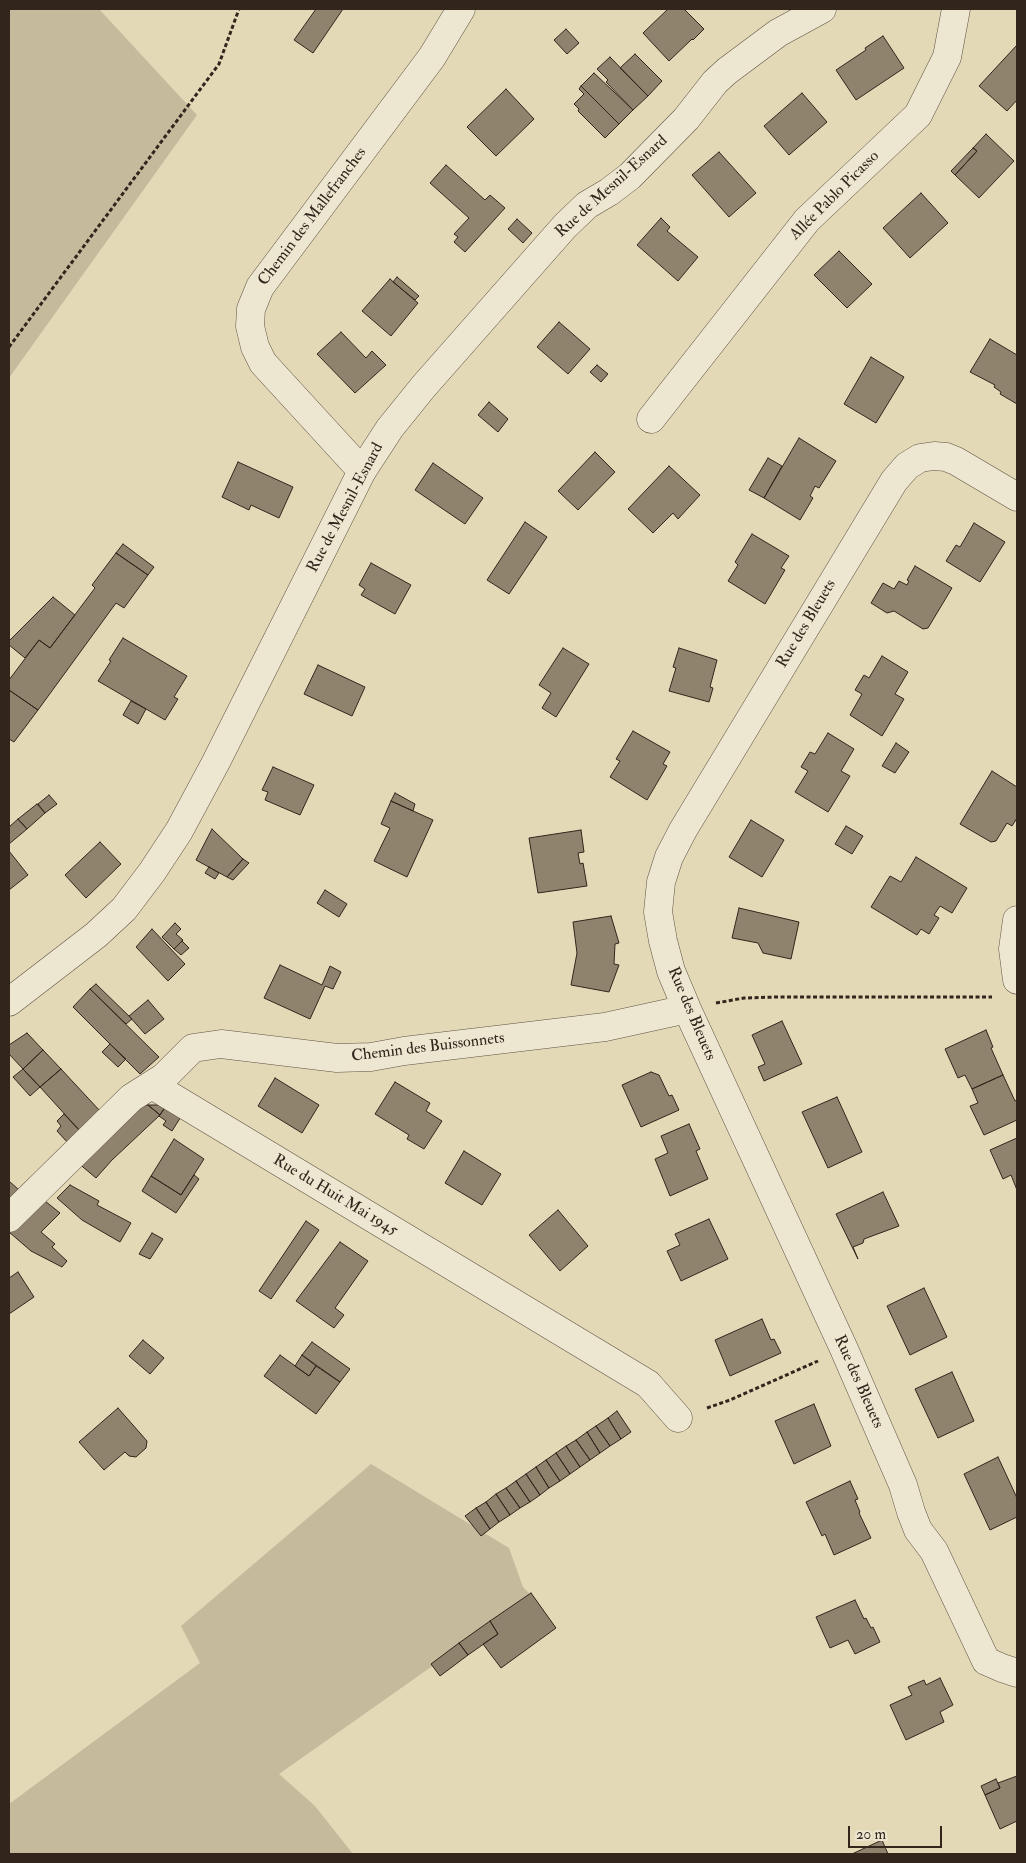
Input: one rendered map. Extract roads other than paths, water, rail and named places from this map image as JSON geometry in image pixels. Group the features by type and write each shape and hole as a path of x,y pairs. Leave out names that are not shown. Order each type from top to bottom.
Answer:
{"street":[{"name":"Chemin des Mallefranches","path":"362,471 263,363 254,347 250,326 252,309 260,287 432,57 461,9"},
{"name":"Rue de Mesnil-Esnard","path":"9,1002 96,935 124,908 152,872 179,831 216,762 362,471 390,428 424,386 565,226 588,206 630,176 686,119 715,82 778,34 806,16 822,9"},
{"name":"Allée Pablo Picasso","path":"651,419 807,220 918,115 947,57 956,9"},
{"name":"Rue des Bleuets","path":"1017,497 946,457 920,458 907,466 894,481 683,830 669,857 661,882 658,912 671,970 697,1007 904,1485 918,1530 934,1551 986,1661 1017,1673"},
{"path":"1008,988 1017,920"},
{"name":"Chemin des Buissonnets","path":"152,1085 164,1077 193,1048 221,1044 337,1058 371,1057 413,1050 605,1027 697,1007"},
{"path":"9,1218 131,1098 152,1085"},
{"name":"Rue du Huit Mai 1945","path":"152,1085 648,1384 678,1418"}]}
